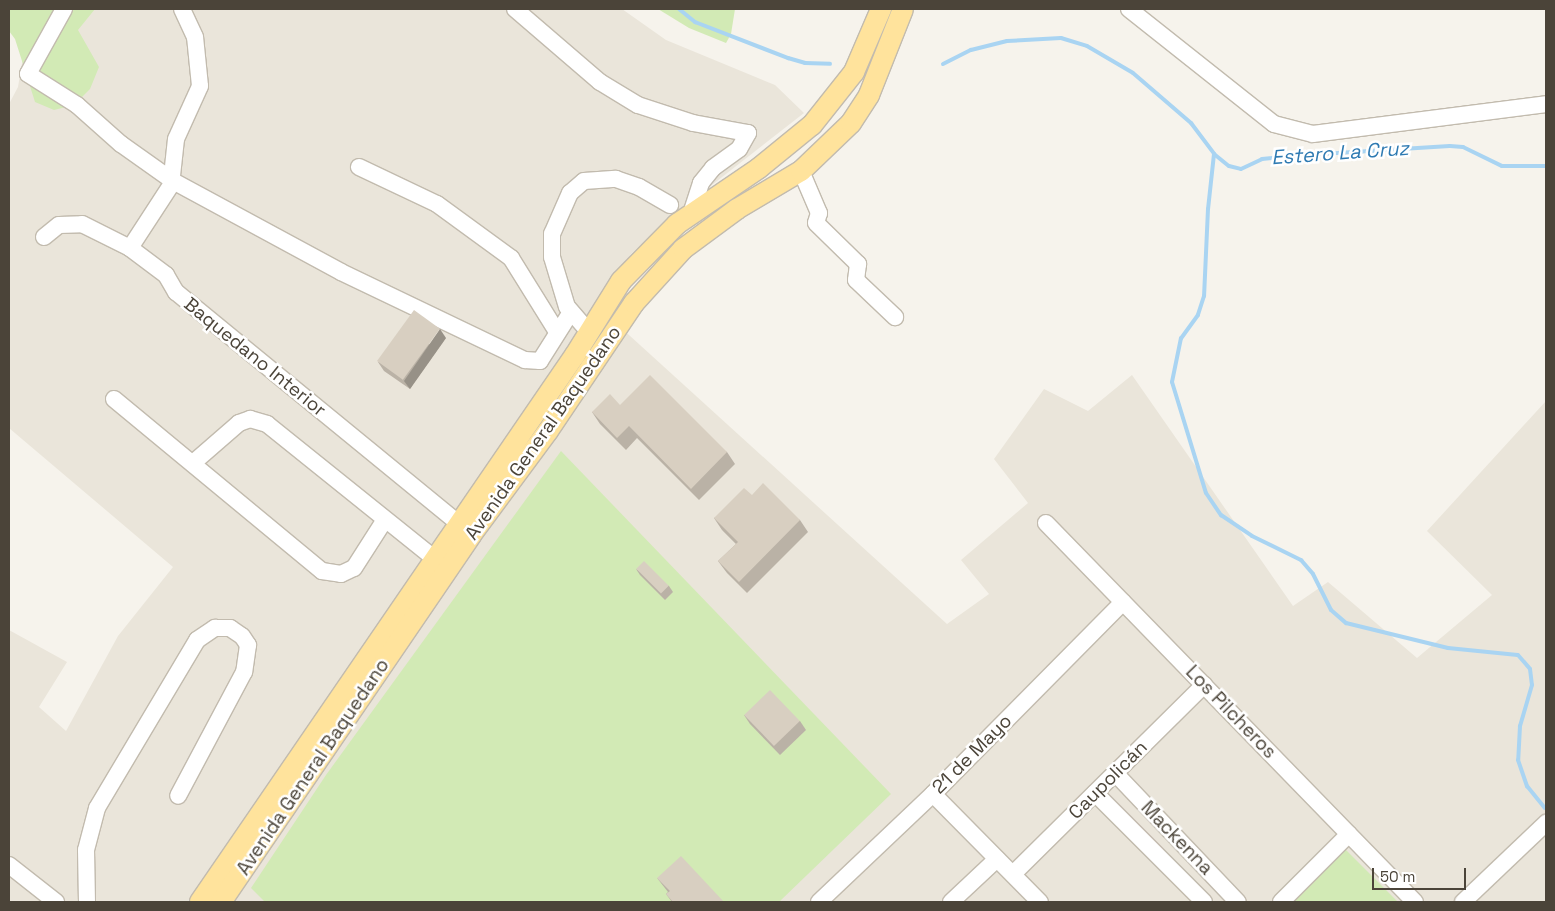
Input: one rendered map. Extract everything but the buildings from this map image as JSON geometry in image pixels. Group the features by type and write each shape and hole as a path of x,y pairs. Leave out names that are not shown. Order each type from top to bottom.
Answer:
{"main road":[{"name":"Avenida General Baquedano","path":"224,895 434,559 634,265 660,238 691,213 759,168 812,125 854,72 882,9"},
{"name":"Avenida General Baquedano","path":"200,902 224,895 634,303 682,249 737,209 801,170 851,123 869,95 903,9"}],"street":[{"path":"64,9 28,74 77,105 121,144 173,180 341,272 525,360 540,361 571,312"},
{"path":"130,248 173,180 176,139 200,86 195,37 182,9"},
{"path":"515,9 600,82 638,105 693,123 748,133 739,149 713,168 701,183 691,213"},
{"path":"1129,9 1274,124 1313,134 1546,104"},
{"path":"359,167 437,204 510,258 557,332"},
{"path":"801,170 819,213 816,223 858,264 856,280 896,317"},
{"path":"589,332 567,307 552,256 552,241 556,226 575,187 584,181 616,179 639,187 670,205"},
{"name":"Baquedano Interior","path":"44,237 59,225 82,224 130,248 166,275 176,292 459,524"},
{"path":"114,399 322,571 340,574 354,568 384,521"},
{"path":"193,463 240,423 250,419 267,424 384,521 434,559"},
{"name":"Los Pilcheros","path":"1046,523 1415,902"},
{"name":"21 de Mayo","path":"819,902 933,794 1123,602"},
{"path":"87,902 86,850 100,801 197,640 215,628 230,628 242,636 248,645 244,672 178,796"},
{"name":"Caupolicán","path":"1013,874 1204,685"},
{"name":"Mackenna","path":"1115,773 1238,902"},
{"path":"933,794 1040,902"},
{"name":"Mackenna","path":"1095,794 1204,902"},
{"path":"1463,902 1546,823"},
{"path":"1281,902 1349,834"},
{"path":"952,902 997,858"},
{"path":"9,865 56,902"}],"shaded area":[{"path":"31,9 622,9 666,40 775,85 804,113 671,217 631,254 596,305 947,624 989,594 961,560 1028,503 994,459 1044,389 1088,411 1132,375 1293,606 1328,582 1417,658 1492,595 1427,531 1546,401 1546,902 9,902 9,630 67,662 39,707 66,731 118,636 173,567 9,428 9,104 18,87"}],"green space":[{"path":"9,9 95,9 78,30 99,67 90,89 74,105 54,110 35,102 15,39 9,31"},
{"path":"658,9 735,9 731,34 726,43 689,28"},
{"path":"561,451 891,794 779,902 265,902 251,888 326,775"},
{"path":"1344,848 1398,902 1290,902"}],"waterway":[{"name":"Estero La Cruz","path":"679,9 695,22 788,58 805,63 830,64"},
{"name":"Estero La Cruz","path":"943,64 971,50 1007,41 1061,38 1087,46 1133,73 1191,123 1214,154 1229,166 1241,169 1262,159 1289,156 1450,146 1463,147 1502,166 1546,166"},
{"path":"1214,154 1208,209 1204,296 1198,315 1181,338 1172,382 1206,493 1221,515 1252,536 1301,560 1313,574 1331,610 1346,623 1448,648 1518,655 1530,669 1532,685 1520,726 1518,760 1527,786 1545,808"}]}
